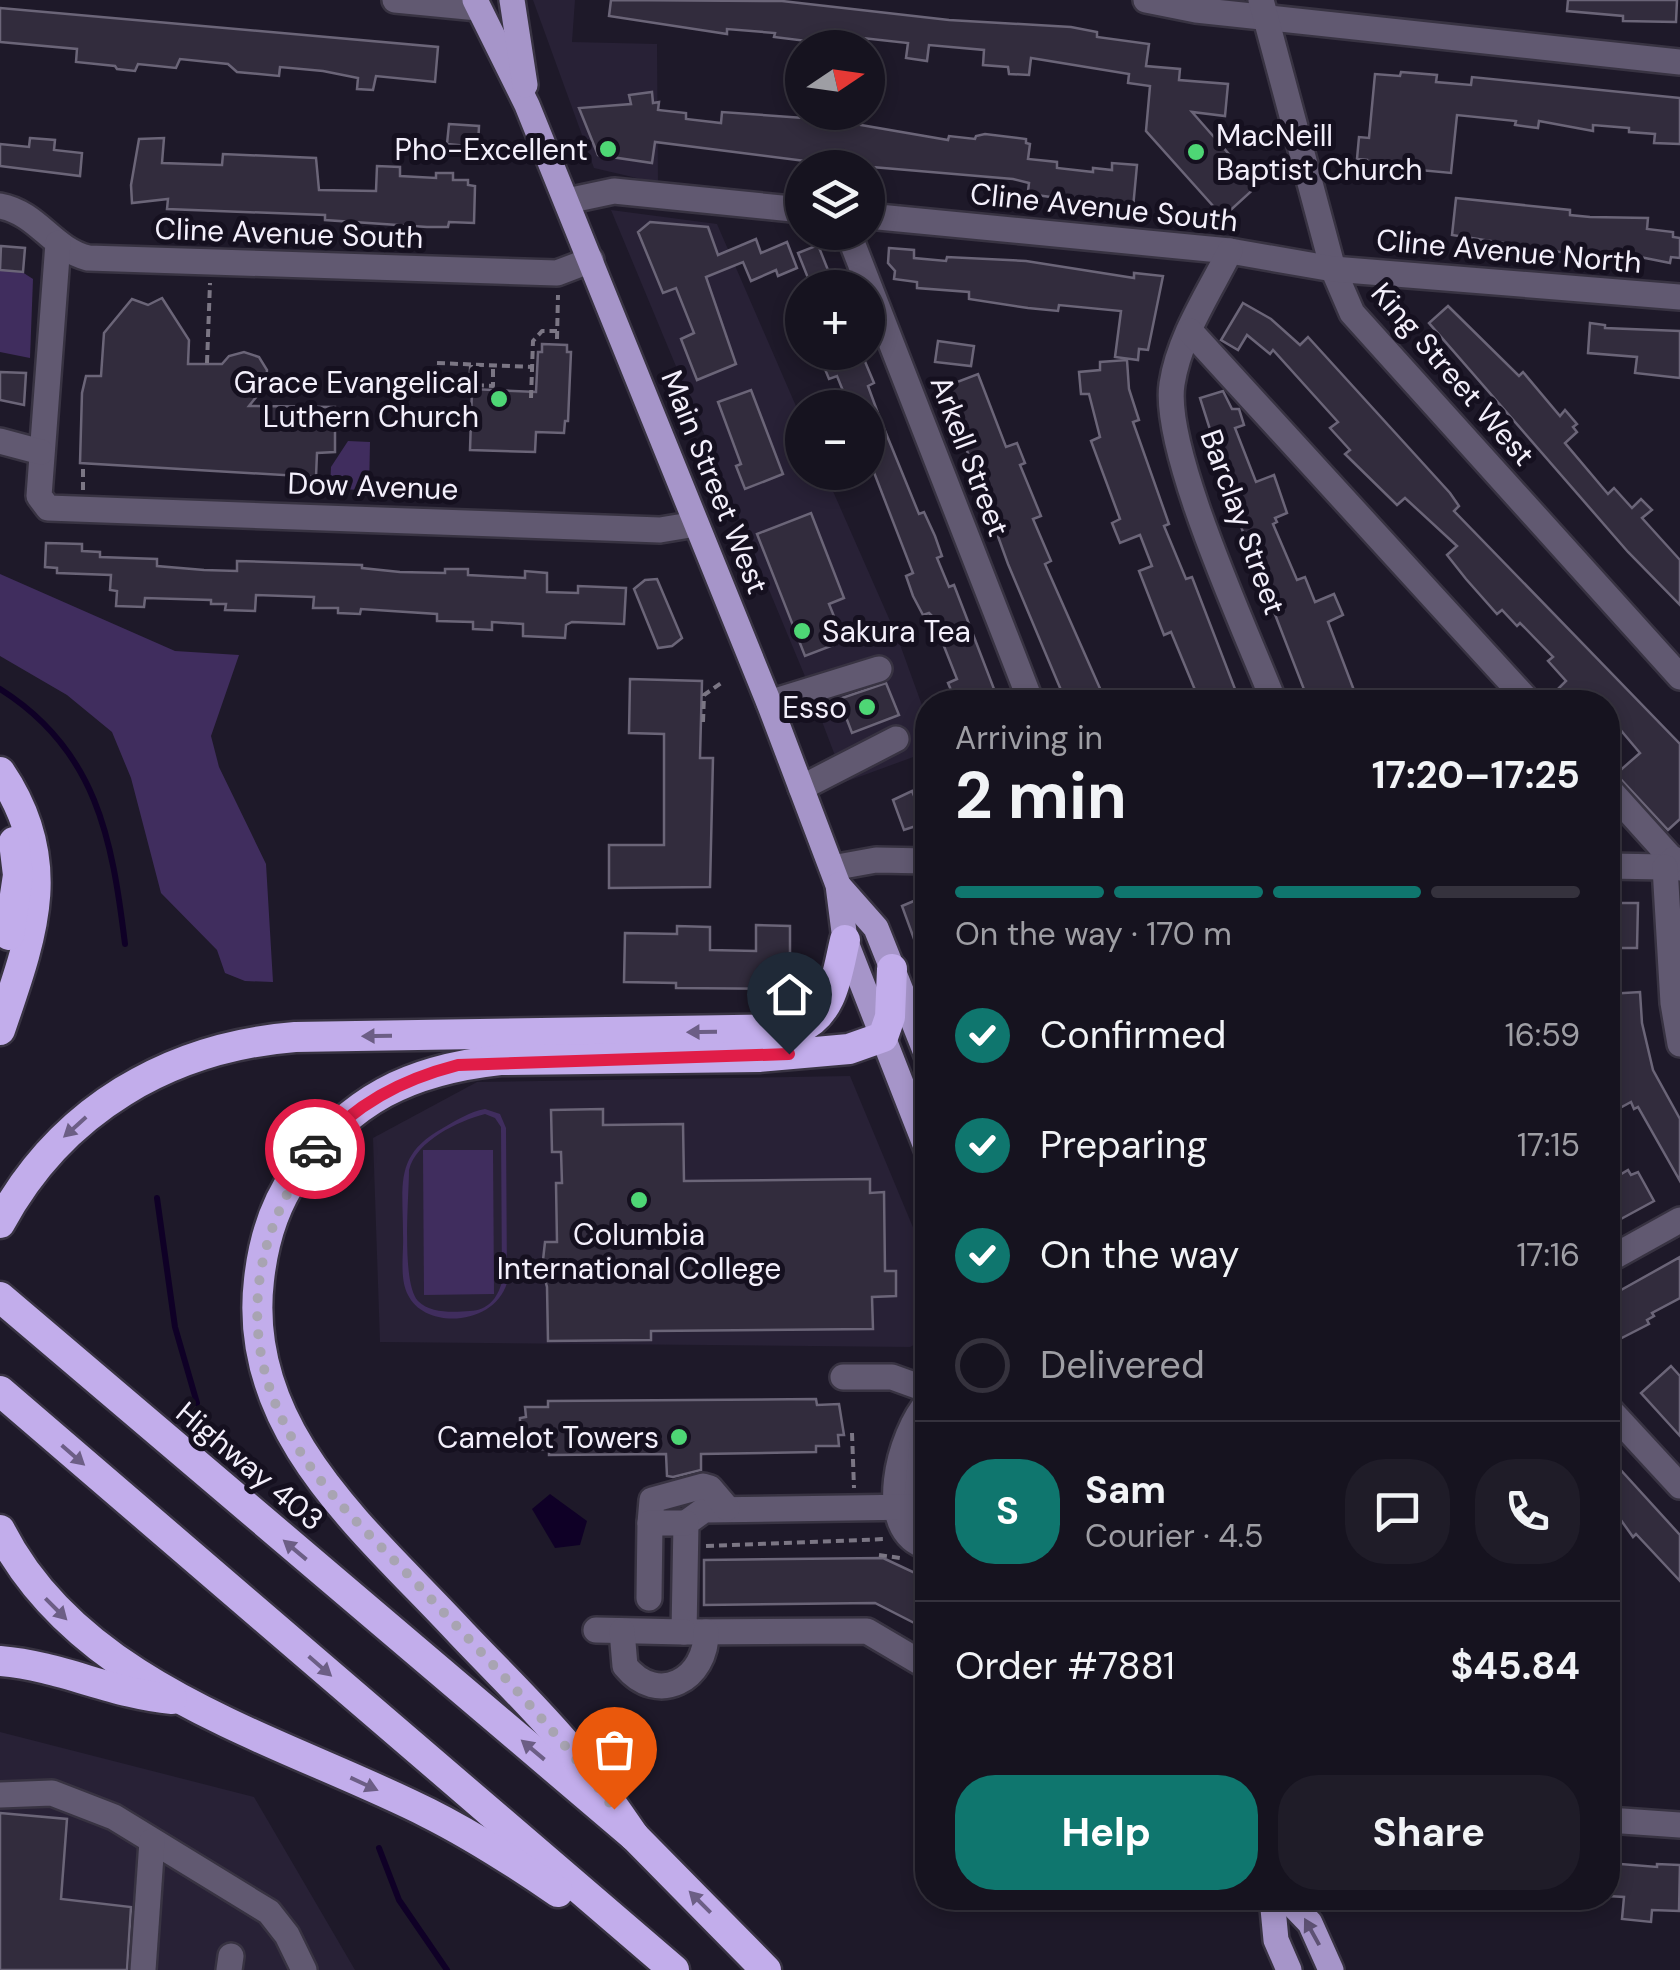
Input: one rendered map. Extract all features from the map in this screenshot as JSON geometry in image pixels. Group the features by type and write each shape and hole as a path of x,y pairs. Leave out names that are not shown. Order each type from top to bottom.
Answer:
{"highway":[{"path":"0,772 26,818 35,850 38,886 26,954 0,1030"},
{"path":"0,807 14,841 18,875 14,912 0,966"},
{"path":"0,1223 23,1184 64,1136 94,1110 150,1074 204,1052 244,1042 295,1037 798,1029 815,1019 827,1004 845,940"},
{"path":"634,1836 576,1755 338,1501 292,1440 274,1403 259,1349 262,1252 283,1198 316,1148 344,1118 378,1094 417,1076 458,1065 500,1060 759,1057 849,1049 882,1037 890,1017 892,969"},
{"path":"0,1274 94,1381"},
{"name":"Highway 403","path":"0,1297 94,1381 634,1836 766,1970"},
{"path":"0,1391 674,1970"},
{"path":"0,1530 48,1603 96,1646 180,1700 428,1814 514,1862 647,1946"},
{"path":"0,1661 39,1664 146,1697 180,1700"}],"main road":[{"name":"Main Street West","path":"512,0 528,105"},
{"name":"Main Street West","path":"476,4 528,105 769,703 835,876 845,940 915,1120"},
{"name":"Main Street West","path":"835,876 876,928 915,1026"},
{"path":"1273,1910 1276,1940 1290,1970"},
{"path":"1298,1910 1310,1923 1330,1970"}],"street":[{"path":"395,0 476,4"},
{"path":"1146,0 1263,9 1680,62"},
{"name":"King Street West","path":"1263,9 1332,269 1346,303 1364,330 1680,677"},
{"path":"567,201 614,191 785,208"},
{"name":"Cline Avenue South","path":"0,206 17,209 39,222 72,254 88,258 557,273 590,260"},
{"name":"Cline Avenue South","path":"885,218 1230,252 1332,269"},
{"path":"0,441 42,452 58,243"},
{"name":"Arkell Street","path":"855,250 1026,690"},
{"name":"Barclay Street","path":"1230,252 1180,350 1171,387 1174,428 1185,472 1269,690"},
{"name":"Cline Avenue North","path":"1332,269 1680,297"},
{"path":"1190,331 1518,690"},
{"name":"Dow Avenue","path":"42,452 39,496 48,508 660,530 696,524"},
{"path":"769,703 878,669"},
{"path":"801,788 896,739"},
{"path":"1620,801 1674,862 1673,1003 1680,1044"},
{"path":"835,876 876,860 915,860"},
{"path":"1620,865 1674,862"},
{"path":"1620,1253 1680,1220"},
{"path":"843,1378 892,1377 915,1385"},
{"path":"650,1523 686,1524 704,1510 727,1508 913,1510 902,1447 915,1418"},
{"path":"1620,1421 1680,1486"},
{"path":"649,1598 652,1500 703,1486 710,1488 727,1508"},
{"path":"622,1630 626,1666 644,1684 658,1687 679,1683 695,1672 702,1661 695,1632 686,1524"},
{"path":"596,1630 867,1631 915,1659"},
{"path":"0,1796 52,1793 114,1817 269,1912 287,1935 304,1970"},
{"path":"1620,1821 1680,1825"},
{"path":"142,1970 152,1842"}],"path":[{"path":"207,363 210,263"},
{"path":"557,339 558,290"},
{"path":"531,398 532,341 542,331 557,330"},
{"path":"438,363 532,368"},
{"path":"471,364 470,386 493,386 494,366"},
{"path":"704,722 704,696 724,681"},
{"path":"852,1432 854,1507"},
{"path":"699,1551 712,1543 895,1539"},
{"path":"879,1555 900,1560 915,1549"}],"shaded area":[{"path":"533,0 575,0 572,42 657,44 658,183 594,168"},
{"path":"611,210 717,224 789,390 785,390 785,490 832,490 898,639 916,690 915,756 845,782"},
{"path":"5,261 33,279 30,358 0,352 0,265"},
{"path":"348,441 370,442 369,490 330,489 331,467"},
{"path":"0,574 175,651 239,655 211,736 219,767 266,864 273,982 245,981 225,973 217,950 161,893 131,778 112,732 67,695 0,656"},
{"name":"Columbia International College","path":"850,1076 915,1232 915,1344 380,1342 373,1138 477,1082"},
{"path":"479,1110 500,1114 506,1128 507,1283 488,1308 474,1315 443,1318 417,1306 405,1288 405,1172 416,1149 427,1138","holes":["485,1114 495,1118 501,1127 500,1288 491,1302 476,1310 450,1312 429,1308 418,1301 409,1277 409,1170 420,1150 440,1134"]},
{"path":"423,1150 493,1150 494,1294 424,1295"},
{"path":"550,1494 587,1521 580,1545 555,1548 532,1509"},
{"path":"0,1732 254,1797 355,1970 0,1970"}],"building":[{"path":"611,0 782,1 949,20 1071,27 1097,32 1097,37 1149,44 1146,66 1180,69 1179,80 1228,84 1225,116 1192,112 1257,186 1223,217 1146,131 1150,86 1128,83 1129,74 1031,58 1029,75 1009,74 1008,67 983,65 984,50 929,45 927,61 906,58 908,43 885,40 885,30 785,30 785,38 774,37 775,33 727,29 727,34 609,16"},
{"path":"1568,0 1677,0 1676,22 1623,21 1623,16 1567,11"},
{"path":"0,8 438,47 435,82 376,76 373,90 357,89 358,78 323,71 280,67 279,76 237,72 228,64 180,59 176,68 138,64 135,71 117,69 76,62 77,49 0,42"},
{"path":"1401,72 1437,75 1436,82 1471,85 1472,77 1680,98 1680,144 1654,143 1655,134 1629,132 1629,128 1593,125 1593,131 1539,121 1538,128 1515,125 1516,121 1457,115 1451,173 1367,165 1367,160 1357,159 1359,137 1369,138 1375,74 1400,76"},
{"path":"652,92 653,103 659,102 658,110 686,113 686,119 721,123 722,112 785,117 785,130 885,129 948,140 949,136 975,139 985,134 1026,139 1030,144 1028,159 1057,162 1057,168 1093,172 1093,168 1112,170 1112,163 1137,165 1133,208 1036,195 1028,191 1029,183 1013,179 885,168 885,150 785,150 785,158 655,142 652,163 598,155 579,108 631,104 629,95"},
{"path":"449,124 479,126 478,147 447,144"},
{"path":"30,138 55,140 54,150 82,153 80,176 0,166 0,144 29,147"},
{"path":"164,138 162,163 222,165 223,154 316,158 319,190 376,191 377,166 400,167 400,176 436,178 436,173 453,173 453,180 468,180 468,185 475,186 474,223 449,222 448,227 427,227 325,220 325,215 167,209 168,199 132,203 139,139"},
{"path":"1456,198 1570,210 1570,215 1648,218 1647,229 1673,232 1673,237 1680,238 1680,258 1671,257 1670,263 1635,256 1573,254 1452,235"},
{"path":"650,222 708,227 718,255 756,239 761,253 785,243 785,250 790,250 797,268 778,276 776,270 751,281 743,262 706,277 736,364 697,380 681,339 694,333 676,288 663,293 638,232"},
{"path":"1,246 25,248 23,272 0,270"},
{"path":"889,248 914,250 914,258 1026,261 1134,278 1134,273 1163,276 1148,350 1139,349 1138,360 1115,357 1121,311 1059,305 1058,311 1028,308 969,299 969,292 917,288 917,282 894,279 895,271 888,263"},
{"path":"820,250 828,270 805,270 798,253"},
{"path":"162,298 189,340 188,364 222,364 229,356 244,352 259,357 267,370 266,385 249,406 335,407 335,452 317,453 316,477 80,463 82,393 86,376 101,376 104,333 132,299 148,305"},
{"path":"1243,303 1271,319 1300,345 1308,337 1450,493 1459,506 1454,511 1680,744 1680,819 1668,830 1620,778 1620,770 1640,753 1620,729 1620,690 1557,690 1566,681 1548,661 1553,657 1520,623 1517,626 1502,610 1497,614 1466,579 1447,555 1457,546 1405,498 1397,505 1345,454 1350,450 1330,428 1338,422 1273,350 1270,354 1247,335 1238,350 1221,340"},
{"path":"1448,306 1519,376 1523,372 1560,416 1565,410 1577,424 1573,427 1577,432 1565,443 1608,494 1614,488 1632,508 1641,499 1652,510 1642,518 1680,560 1680,605 1628,552 1429,323"},
{"path":"1590,323 1605,328 1680,331 1680,378 1635,373 1637,357 1588,353"},
{"path":"938,341 974,346 971,366 935,362"},
{"name":"Grace Evangelical Luthern Church","path":"542,344 567,345 567,352 571,352 564,433 536,432 535,452 470,450 472,389 536,392"},
{"path":"1127,360 1129,389 1139,420 1133,422 1169,524 1164,526 1186,579 1192,577 1235,690 1195,690 1171,632 1164,635 1139,571 1152,566 1140,535 1120,543 1112,523 1120,519 1091,441 1100,437 1089,394 1081,394 1079,372 1100,370 1100,362"},
{"path":"825,370 869,370 874,383 868,386 869,390 843,390 837,376 829,379"},
{"path":"0,372 26,373 24,405 0,400"},
{"path":"978,374 1006,447 1017,443 1025,463 1020,465 1041,516 1033,519 1051,561 1045,564 1101,690 1061,690 1008,564 944,387"},
{"path":"751,390 783,474 745,489 736,466 741,464 718,402"},
{"path":"1223,391 1232,409 1239,409 1244,425 1235,428 1256,482 1274,475 1287,513 1275,518 1277,522 1273,524 1297,580 1305,577 1315,602 1334,594 1343,615 1328,622 1354,690 1304,690 1209,444 1214,442 1200,398"},
{"path":"885,431 919,514 924,512 935,536 942,556 937,558 949,587 954,585 994,690 951,690 948,683 957,679 932,616 923,615 913,596 906,576 913,573 881,490 885,490"},
{"path":"811,513 844,598 829,604 844,641 805,656 757,534"},
{"path":"46,543 82,544 82,551 100,552 100,557 157,559 157,566 204,570 237,571 237,561 362,565 400,572 468,569 468,575 525,578 525,571 547,573 547,592 578,593 578,586 626,588 624,624 572,622 566,625 565,638 523,636 523,624 492,622 492,630 473,629 473,622 437,621 437,614 361,609 360,614 338,613 338,608 313,608 314,597 256,595 255,611 225,610 226,604 211,604 211,600 145,598 144,607 116,606 117,591 110,590 111,575 57,573 57,568 45,567"},
{"path":"657,579 682,638 672,646 658,648 634,589 645,580"},
{"path":"630,679 702,681 700,758 713,758 710,887 609,888 609,845 664,845 664,734 629,733"},
{"path":"886,683 899,715 852,733 839,699"},
{"path":"912,791 915,826 904,830 893,800"},
{"path":"915,901 915,939 914,939 902,906"},
{"path":"1620,903 1638,903 1637,948 1620,948"},
{"path":"756,925 790,926 790,989 676,988 676,983 624,982 625,933 677,934 677,926 710,927 710,950 756,951"},
{"path":"1640,992 1642,1023 1653,1070 1680,1119 1680,1181 1638,1107 1634,1109 1631,1102 1620,1108 1620,993"},
{"path":"603,1109 603,1125 683,1124 684,1181 870,1179 870,1193 884,1192 885,1271 896,1271 896,1296 872,1297 873,1329 651,1331 651,1340 548,1341 547,1287 542,1269 545,1242 557,1242 556,1183 562,1183 561,1152 552,1152 551,1110"},
{"path":"1628,1170 1631,1175 1638,1172 1654,1201 1620,1219 1620,1175"},
{"path":"1680,1257 1680,1298 1652,1313 1649,1324 1620,1339 1620,1291"},
{"path":"1671,1366 1680,1376 1680,1436 1641,1393"},
{"name":"Camelot Towers","path":"816,1399 817,1405 839,1404 844,1435 838,1435 839,1446 816,1446 816,1452 701,1454 701,1470 673,1477 667,1476 666,1454 549,1455 549,1449 526,1450 526,1439 520,1439 520,1418 526,1417 525,1407 548,1407 548,1401"},
{"path":"1620,1469 1680,1535 1680,1581 1636,1534 1633,1537 1620,1519"},
{"path":"883,1558 915,1573 915,1623 875,1603 704,1605 704,1560"},
{"path":"0,1813 67,1819 61,1899 131,1907 127,1970 0,1970"},
{"path":"1620,1864 1680,1865 1679,1911 1652,1910 1651,1922 1622,1919 1624,1897 1620,1897"}],"waterway":[{"path":"0,689 33,713 79,769 105,833 125,944"},
{"path":"157,1198 175,1327 197,1403"},
{"path":"379,1848 399,1900 447,1970"}],"way so far":[{"path":"315,1149 292,1180 274,1215 262,1252 256,1330 262,1367 274,1403 292,1440 338,1501 576,1755 614,1809"}],"place":[{"name":"Pho-Excellent","path":"608,149"},
{"name":"MacNeill Baptist Church","path":"1196,152"},
{"name":"Grace Evangelical Luthern Church","path":"499,399"},
{"name":"Sakura Tea","path":"802,631"},
{"name":"Esso","path":"867,707"},
{"name":"Columbia International College","path":"639,1200"},
{"name":"Camelot Towers","path":"679,1437"}],"route":[{"path":"315,1149 344,1118 378,1094 417,1076 458,1065 500,1060 789,1054"}]}
